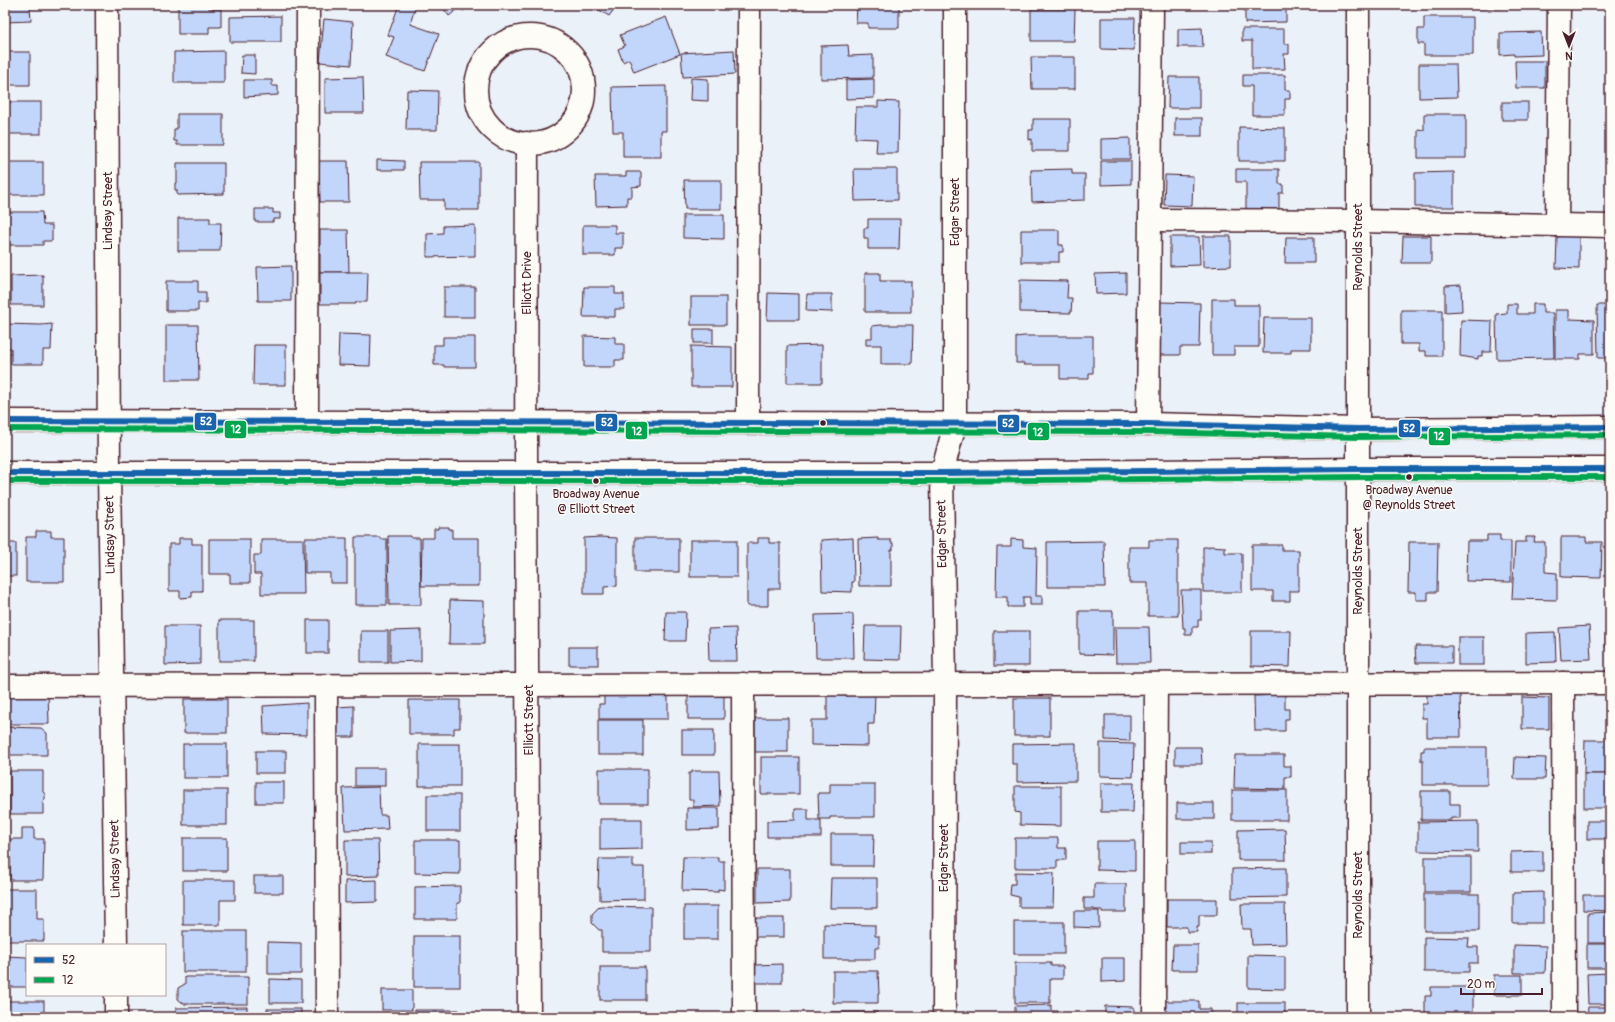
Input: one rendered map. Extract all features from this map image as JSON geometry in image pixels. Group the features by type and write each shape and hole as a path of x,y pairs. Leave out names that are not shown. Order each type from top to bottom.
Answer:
{"street":[{"name":"Lindsay Street","path":"107,5 109,472 116,944"},
{"path":"307,422 308,5"},
{"path":"748,423 749,5"},
{"name":"Edgar Street","path":"944,1017 944,684 942,473 955,424 956,5"},
{"path":"1148,424 1152,5"},
{"name":"Reynolds Street","path":"1358,5 1358,1017"},
{"path":"1557,225 1559,5"},
{"path":"520,36 539,36 557,42 572,55 582,72 584,90 581,109 571,125 557,137 539,143 527,144 509,139 493,129 482,114 476,96 477,77 488,55 503,43 520,36"},
{"name":"Elliott Drive","path":"526,423 527,144"},
{"path":"1150,220 1358,221 1610,226"},
{"path":"5,421 1148,424 1358,429 1610,427"},
{"name":"Elliott Street","path":"526,423 529,1017"},
{"path":"5,473 942,473 1358,469 1610,469"},
{"path":"1563,683 1564,1017"},
{"path":"5,686 1610,683"},
{"path":"743,684 744,1017"},
{"path":"1154,1017 1156,684"},
{"path":"326,686 327,1017"},
{"path":"116,996 116,1017"}],"building":[{"path":"5,5 39,5 39,7 30,7 31,21 5,22"},
{"path":"178,5 209,5 209,9 221,9 221,27 209,27 209,34 178,34"},
{"path":"399,5 416,5 410,24 439,34 425,71 386,57 394,37 388,35"},
{"path":"441,5 472,5 463,11 460,7 449,16"},
{"path":"591,5 617,5 609,16"},
{"path":"899,5 899,28 868,28 868,23 856,23 857,6"},
{"path":"1245,5 1286,5 1286,22 1245,23"},
{"path":"1421,5 1500,5 1500,8 1421,9"},
{"path":"1511,5 1541,5 1541,9 1511,8"},
{"path":"1031,9 1075,9 1074,41 1031,41"},
{"path":"281,16 281,42 230,42 230,17"},
{"path":"666,17 680,54 634,72 629,59 623,62 618,49 625,46 620,35"},
{"path":"1424,17 1473,17 1473,55 1424,55 1424,44 1418,44 1418,29 1424,29"},
{"path":"1101,18 1135,18 1134,50 1101,49"},
{"path":"324,19 353,22 351,65 320,62"},
{"path":"1202,28 1203,47 1178,47 1178,29"},
{"path":"1242,29 1284,29 1284,44 1289,44 1289,54 1284,54 1285,69 1252,69 1252,41 1242,41"},
{"path":"1541,32 1542,55 1500,55 1500,33"},
{"path":"848,45 849,56 873,55 873,78 821,79 821,46"},
{"path":"734,50 735,74 683,77 681,53"},
{"path":"224,51 224,83 174,83 174,52"},
{"path":"5,52 30,52 30,85 5,85"},
{"path":"242,55 255,55 255,74 241,73"},
{"path":"1031,57 1075,57 1075,89 1032,89"},
{"path":"1515,61 1545,61 1545,88 1516,88"},
{"path":"1419,64 1456,64 1457,97 1419,98"},
{"path":"1243,75 1285,75 1285,90 1290,90 1290,99 1285,99 1285,115 1252,115 1252,86 1243,86"},
{"path":"363,77 364,113 325,113 325,78"},
{"path":"1169,77 1199,77 1199,108 1168,108"},
{"path":"691,78 708,79 708,101 690,100"},
{"path":"874,79 874,98 846,99 846,80"},
{"path":"244,80 272,80 272,86 278,86 278,95 244,97"},
{"path":"666,86 666,131 661,131 661,157 623,157 623,132 613,132 612,87"},
{"path":"407,90 438,91 437,130 406,130"},
{"path":"878,101 899,102 898,153 876,153 877,139 855,138 856,107 878,107"},
{"path":"5,102 41,102 41,134 5,134"},
{"path":"1502,102 1528,102 1528,120 1502,120"},
{"path":"177,114 223,114 223,145 177,145 177,141 174,141 174,129 177,129"},
{"path":"1424,114 1466,114 1466,158 1418,158 1418,129 1424,130"},
{"path":"1175,118 1202,118 1202,136 1175,136"},
{"path":"1033,119 1070,119 1070,151 1032,151 1032,139 1029,140 1029,130 1033,130"},
{"path":"1239,127 1285,128 1285,161 1239,161"},
{"path":"1130,138 1130,159 1101,159 1101,139"},
{"path":"377,160 404,161 404,170 377,170"},
{"path":"319,161 348,161 349,202 320,202"},
{"path":"1101,161 1131,161 1131,184 1101,185"},
{"path":"5,162 43,162 43,195 5,195"},
{"path":"419,162 479,162 479,210 444,210 444,200 420,200"},
{"path":"177,163 224,163 224,194 177,195 175,183 177,183"},
{"path":"854,169 897,169 897,200 855,201"},
{"path":"1072,169 1072,174 1085,174 1085,200 1032,202 1031,170"},
{"path":"1236,169 1279,169 1279,184 1283,184 1283,193 1279,193 1279,209 1246,209 1246,182 1236,182"},
{"path":"626,172 641,172 641,186 632,187 632,197 627,197 627,205 596,206 595,176 626,176"},
{"path":"1454,172 1454,207 1415,207 1415,173"},
{"path":"1165,175 1193,176 1192,206 1164,205"},
{"path":"684,180 721,180 721,209 685,209"},
{"path":"255,209 273,209 273,213 280,213 280,219 273,219 273,222 255,222"},
{"path":"5,212 42,212 43,225 52,225 52,241 43,241 43,245 5,245"},
{"path":"683,215 724,215 724,239 683,238"},
{"path":"178,218 210,218 210,223 221,223 220,251 178,251"},
{"path":"868,219 900,219 899,249 868,249 868,238 864,238 864,228 868,228"},
{"path":"475,225 475,256 427,257 427,234 443,233 443,226"},
{"path":"583,225 615,225 615,233 623,233 623,248 615,248 615,255 583,255"},
{"path":"320,230 348,230 349,272 320,272"},
{"path":"1021,230 1059,230 1059,245 1063,245 1063,252 1059,252 1059,262 1021,262"},
{"path":"1203,236 1231,236 1231,266 1203,267"},
{"path":"1403,236 1431,236 1431,263 1402,263"},
{"path":"1557,236 1579,236 1579,269 1556,268"},
{"path":"1170,237 1199,237 1200,265 1170,266"},
{"path":"1286,237 1314,237 1314,263 1285,263"},
{"path":"1606,241 1610,241 1610,272 1606,272"},
{"path":"291,266 291,301 258,301 257,267"},
{"path":"320,272 368,272 367,302 356,302 356,304 320,304"},
{"path":"865,273 880,273 880,281 911,281 911,312 865,312"},
{"path":"1126,273 1126,293 1096,294 1095,274"},
{"path":"43,275 43,305 11,305 11,276"},
{"path":"1020,280 1068,281 1067,298 1072,298 1071,313 1020,312"},
{"path":"166,281 198,281 198,292 206,292 206,303 198,303 198,311 166,311"},
{"path":"1461,285 1462,311 1445,312 1445,286"},
{"path":"444,287 475,287 475,317 444,317"},
{"path":"584,287 615,287 615,294 624,294 624,309 615,309 615,317 583,317"},
{"path":"768,293 799,294 799,320 767,320"},
{"path":"807,294 832,294 832,312 806,311"},
{"path":"691,297 726,297 726,325 691,325"},
{"path":"1212,299 1234,299 1234,305 1259,305 1259,347 1234,347 1234,355 1212,355"},
{"path":"1159,302 1200,303 1199,347 1180,347 1180,355 1158,355"},
{"path":"1507,304 1517,304 1517,314 1533,314 1533,304 1543,304 1543,313 1553,313 1554,358 1497,359 1496,314 1507,313"},
{"path":"1597,305 1610,305 1610,358 1598,358"},
{"path":"1401,310 1442,310 1442,356 1426,356 1426,351 1419,351 1419,344 1401,344"},
{"path":"1555,310 1569,310 1569,319 1594,320 1594,354 1580,354 1580,359 1555,359"},
{"path":"1264,318 1311,318 1311,349 1291,349 1291,353 1263,353"},
{"path":"1461,320 1492,321 1491,352 1482,352 1482,356 1478,356 1478,359 1460,356"},
{"path":"5,324 52,324 51,350 43,350 43,364 11,364 11,348 5,348"},
{"path":"166,325 198,325 199,380 166,380"},
{"path":"913,325 912,364 881,364 881,345 866,345 866,338 872,338 872,326"},
{"path":"694,329 713,329 713,343 694,343"},
{"path":"339,334 371,335 370,366 338,365"},
{"path":"584,336 615,337 615,344 624,344 624,360 615,360 615,367 584,367"},
{"path":"1093,336 1093,373 1089,373 1089,379 1060,379 1060,365 1024,365 1024,363 1016,363 1016,337"},
{"path":"443,337 475,337 475,367 444,367 444,365 434,365 434,345 443,345"},
{"path":"254,345 286,345 286,385 253,385"},
{"path":"822,345 822,383 787,383 787,346"},
{"path":"691,346 732,347 732,387 691,387"},
{"path":"438,527 449,527 449,529 452,529 452,538 479,538 479,586 421,586 422,538 434,538 434,529 438,529"},
{"path":"36,531 51,531 51,537 64,537 64,582 26,582 26,537 36,537"},
{"path":"1487,535 1500,535 1500,541 1511,541 1511,582 1466,581 1467,541 1487,541"},
{"path":"388,536 411,536 411,538 420,538 421,605 389,605"},
{"path":"355,537 380,537 380,539 387,539 387,605 355,605"},
{"path":"1526,537 1535,537 1534,542 1545,542 1545,572 1557,573 1557,600 1512,599 1515,542 1526,542"},
{"path":"1561,537 1586,537 1586,542 1602,542 1601,578 1561,577"},
{"path":"179,538 192,538 192,544 202,544 202,591 192,591 192,597 180,598 180,591 169,591 169,544 179,544"},
{"path":"305,538 347,538 347,583 330,583 330,573 305,573"},
{"path":"584,538 617,538 617,586 604,587 604,594 584,594"},
{"path":"635,538 679,538 679,572 635,572"},
{"path":"758,538 769,538 769,543 780,543 780,589 768,589 768,606 747,606 747,543 758,543"},
{"path":"853,538 854,582 852,582 852,592 822,591 821,540"},
{"path":"878,538 878,540 891,540 891,543 893,543 893,550 891,550 891,586 859,586 858,539"},
{"path":"209,539 250,539 250,583 230,583 230,574 209,574"},
{"path":"261,539 303,539 304,594 261,594 261,574 254,574 254,555 261,555"},
{"path":"1011,539 1023,540 1023,547 1037,548 1036,596 1042,596 1042,605 1030,605 1030,597 1023,597 1023,607 1008,607 1008,597 996,597 997,547 1011,547"},
{"path":"690,540 737,540 737,577 690,577"},
{"path":"1149,540 1178,540 1178,616 1148,616 1148,583 1129,583 1129,547 1149,547"},
{"path":"1104,541 1105,587 1047,587 1047,542"},
{"path":"1409,542 1438,542 1437,592 1428,592 1428,600 1416,600 1416,592 1408,592"},
{"path":"5,543 16,543 16,576 5,576"},
{"path":"1252,545 1282,545 1282,550 1299,550 1299,591 1290,591 1290,601 1273,601 1273,591 1252,591"},
{"path":"1203,547 1225,547 1225,553 1242,553 1242,592 1203,592"},
{"path":"1181,590 1201,590 1201,620 1198,620 1198,627 1192,627 1192,635 1185,635 1185,628 1183,628"},
{"path":"450,600 484,601 484,644 449,644"},
{"path":"5,608 7,609 7,650 5,650"},
{"path":"1079,611 1113,611 1113,655 1079,654"},
{"path":"666,612 686,612 685,641 665,641"},
{"path":"853,614 854,658 816,658 815,615"},
{"path":"1606,618 1610,618 1610,647 1606,647"},
{"path":"219,620 254,620 254,661 219,661"},
{"path":"307,620 328,620 328,653 307,653"},
{"path":"165,626 200,626 200,664 165,665"},
{"path":"865,626 901,626 900,660 864,659"},
{"path":"1589,626 1591,659 1561,660 1559,628"},
{"path":"1115,627 1149,627 1150,663 1116,663"},
{"path":"736,628 737,661 709,661 708,629"},
{"path":"421,630 421,661 390,662 390,631"},
{"path":"361,631 388,631 388,662 361,662"},
{"path":"994,631 1029,631 1029,666 994,666"},
{"path":"1251,631 1291,631 1290,667 1251,666"},
{"path":"1555,632 1556,662 1526,663 1526,633"},
{"path":"1458,637 1484,637 1484,665 1458,665"},
{"path":"1415,646 1452,646 1452,663 1416,663"},
{"path":"569,647 598,647 598,665 569,665"},
{"path":"668,688 668,719 599,719 599,704 604,704 604,689"},
{"path":"5,691 48,693 49,724 5,724"},
{"path":"688,691 724,691 724,719 688,719"},
{"path":"827,691 875,691 874,724 868,724 868,746 811,745 811,720 827,720"},
{"path":"1460,693 1461,737 1427,737 1427,718 1422,718 1422,704 1427,704 1427,694"},
{"path":"1285,695 1285,709 1289,709 1289,719 1285,719 1285,731 1255,731 1254,696"},
{"path":"1522,697 1549,698 1549,729 1522,729"},
{"path":"1014,698 1050,698 1050,736 1014,736"},
{"path":"184,699 227,699 227,733 184,733"},
{"path":"409,700 460,700 460,728 454,728 454,734 409,734"},
{"path":"307,703 307,735 264,734 263,706"},
{"path":"354,706 354,737 337,737 336,707"},
{"path":"1105,715 1130,715 1130,741 1105,740"},
{"path":"755,718 788,718 788,752 755,752"},
{"path":"598,720 643,720 643,755 598,755"},
{"path":"5,727 41,728 47,733 47,755 5,755"},
{"path":"682,730 714,730 714,755 682,755"},
{"path":"1585,740 1610,740 1610,774 1584,774"},
{"path":"1076,743 1076,781 1017,782 1017,764 1012,764 1012,744"},
{"path":"1100,743 1134,744 1133,777 1100,776"},
{"path":"183,744 227,744 227,778 183,778"},
{"path":"419,744 460,744 460,786 419,786"},
{"path":"1175,747 1201,747 1202,764 1175,764"},
{"path":"1424,747 1487,747 1487,785 1423,785 1423,761 1421,761 1421,751 1424,751"},
{"path":"256,751 286,751 286,773 256,773"},
{"path":"1235,755 1284,755 1284,766 1291,766 1291,777 1285,777 1285,789 1234,788"},
{"path":"761,757 799,757 799,794 761,794"},
{"path":"1515,757 1546,758 1545,779 1514,779"},
{"path":"355,768 385,768 385,786 355,786"},
{"path":"599,769 648,769 648,804 599,804"},
{"path":"10,771 43,771 43,792 45,794 45,799 43,802 43,814 10,814"},
{"path":"692,771 719,771 720,806 693,807 693,800 689,800 689,773 692,773"},
{"path":"1584,774 1610,774 1610,808 1584,808"},
{"path":"256,782 284,782 284,803 256,803"},
{"path":"1101,783 1134,783 1133,812 1101,812"},
{"path":"830,784 875,784 875,817 830,817 830,819 819,819 818,793 830,793"},
{"path":"1015,786 1061,786 1061,826 1020,825 1020,813 1015,812"},
{"path":"379,787 380,815 387,815 388,829 345,830 343,788"},
{"path":"183,790 227,790 227,825 183,825"},
{"path":"1232,790 1287,790 1287,820 1232,820"},
{"path":"1421,791 1450,791 1450,804 1460,804 1460,818 1451,818 1451,820 1421,820"},
{"path":"427,795 460,795 460,831 427,831"},
{"path":"1177,803 1214,803 1214,819 1177,819"},
{"path":"687,808 719,808 719,829 687,830"},
{"path":"795,809 808,809 808,820 821,820 821,837 767,837 767,821 795,820"},
{"path":"600,819 642,819 642,849 600,850"},
{"path":"1478,821 1478,852 1418,851 1418,822"},
{"path":"1587,821 1610,821 1610,839 1587,839"},
{"path":"22,828 34,828 34,839 44,839 43,880 10,880 10,839 22,839"},
{"path":"1285,829 1286,860 1238,860 1238,830"},
{"path":"831,834 874,834 873,866 831,866"},
{"path":"183,838 227,838 227,871 183,871"},
{"path":"1015,838 1058,838 1058,848 1066,848 1066,860 1057,860 1057,868 1015,868"},
{"path":"345,840 378,840 379,876 345,877"},
{"path":"415,840 460,840 460,874 415,873"},
{"path":"1097,841 1135,841 1135,871 1097,870"},
{"path":"1181,842 1211,842 1211,854 1181,854"},
{"path":"1543,851 1543,872 1511,872 1511,852"},
{"path":"683,857 718,857 718,861 724,861 724,890 718,889 718,892 682,891"},
{"path":"1425,857 1471,857 1471,892 1425,892"},
{"path":"599,859 633,859 633,867 644,867 644,899 600,900 600,888 598,888"},
{"path":"1286,868 1286,897 1232,898 1232,869"},
{"path":"757,869 790,869 790,902 757,903"},
{"path":"1015,872 1054,873 1053,907 1019,907 1019,897 1010,895 1011,884 1015,884"},
{"path":"254,876 283,876 283,893 254,893"},
{"path":"831,878 877,878 877,908 830,908"},
{"path":"183,880 235,880 235,900 220,900 220,925 183,925"},
{"path":"377,880 377,902 345,903 345,881"},
{"path":"1094,884 1126,884 1126,912 1102,912 1102,910 1084,909 1084,898 1094,898"},
{"path":"460,886 460,903 457,903 457,919 415,919 415,887"},
{"path":"5,889 37,889 37,919 44,919 44,941 5,941"},
{"path":"1543,892 1543,923 1513,923 1513,893"},
{"path":"1424,894 1479,894 1479,931 1424,931"},
{"path":"1583,895 1609,895 1609,911 1583,910"},
{"path":"1167,899 1217,899 1217,915 1199,915 1199,927 1197,927 1197,932 1187,932 1187,927 1167,927"},
{"path":"1241,904 1285,904 1286,944 1252,945 1251,929 1242,929"},
{"path":"600,906 651,907 651,952 602,952 602,930 599,930 592,923 592,914"},
{"path":"684,906 718,906 718,939 684,939"},
{"path":"1074,911 1099,911 1099,928 1074,927"},
{"path":"1610,912 1610,943 1588,943 1588,913"},
{"path":"755,918 784,918 784,937 755,937"},
{"path":"1014,922 1064,922 1064,954 1014,954"},
{"path":"824,924 875,925 875,936 879,936 879,948 875,948 875,959 824,959"},
{"path":"183,931 246,931 246,972 183,972"},
{"path":"414,936 460,936 460,987 414,987"},
{"path":"1424,937 1469,938 1468,947 1478,947 1478,963 1469,963 1469,972 1424,972"},
{"path":"268,942 301,943 301,974 268,974"},
{"path":"1587,944 1610,944 1610,968 1587,968"},
{"path":"1173,945 1198,945 1198,970 1172,970"},
{"path":"1514,945 1546,946 1545,973 1514,973"},
{"path":"1248,955 1285,956 1285,989 1248,988"},
{"path":"5,956 26,957 26,987 5,987"},
{"path":"1102,958 1125,958 1125,981 1102,982"},
{"path":"1015,963 1051,963 1051,966 1063,966 1063,979 1050,979 1050,1003 1015,1003"},
{"path":"782,964 782,983 755,983 755,965"},
{"path":"600,967 645,967 645,1000 600,1000"},
{"path":"833,971 878,971 878,1003 833,1003"},
{"path":"1610,973 1610,1004 1588,1004 1587,974"},
{"path":"1494,975 1522,975 1522,995 1494,995"},
{"path":"185,977 248,977 248,1004 184,1004 178,999 178,988 185,984"},
{"path":"270,979 301,980 301,1003 270,1003"},
{"path":"1431,987 1473,987 1473,1017 1425,1017 1425,996 1431,996"},
{"path":"382,990 412,990 412,1010 382,1010"},
{"path":"5,1001 44,1001 44,1017 5,1017"},
{"path":"1164,1001 1199,1001 1199,1009 1211,1009 1211,1017 1164,1017"},
{"path":"1238,1003 1285,1003 1285,1017 1238,1017"},
{"path":"1051,1005 1051,1011 1061,1011 1061,1017 1015,1017 1015,1006"},
{"path":"1105,1006 1134,1007 1134,1017 1105,1017"},
{"path":"247,1007 247,1017 176,1017 176,1008"},
{"path":"1588,1007 1610,1007 1610,1017 1587,1017"},
{"path":"267,1009 301,1009 301,1017 267,1017"},
{"path":"415,1010 459,1010 459,1017 414,1017"},
{"path":"832,1012 877,1012 877,1017 832,1017"}],"transit line":[{"name":"52","path":"5,421 1148,424 1358,429 1610,427"},
{"name":"12","path":"5,429 1148,432 1358,437 1610,435"},
{"name":"52","path":"5,473 942,473 1358,469 1610,469"},
{"name":"12","path":"5,481 942,481 1358,477 1610,477"}],"place":[{"name":"Broadway Avenue @ Reynolds Street","path":"1409,477"},
{"name":"Broadway Avenue @ Elliott Street","path":"596,481"}]}
